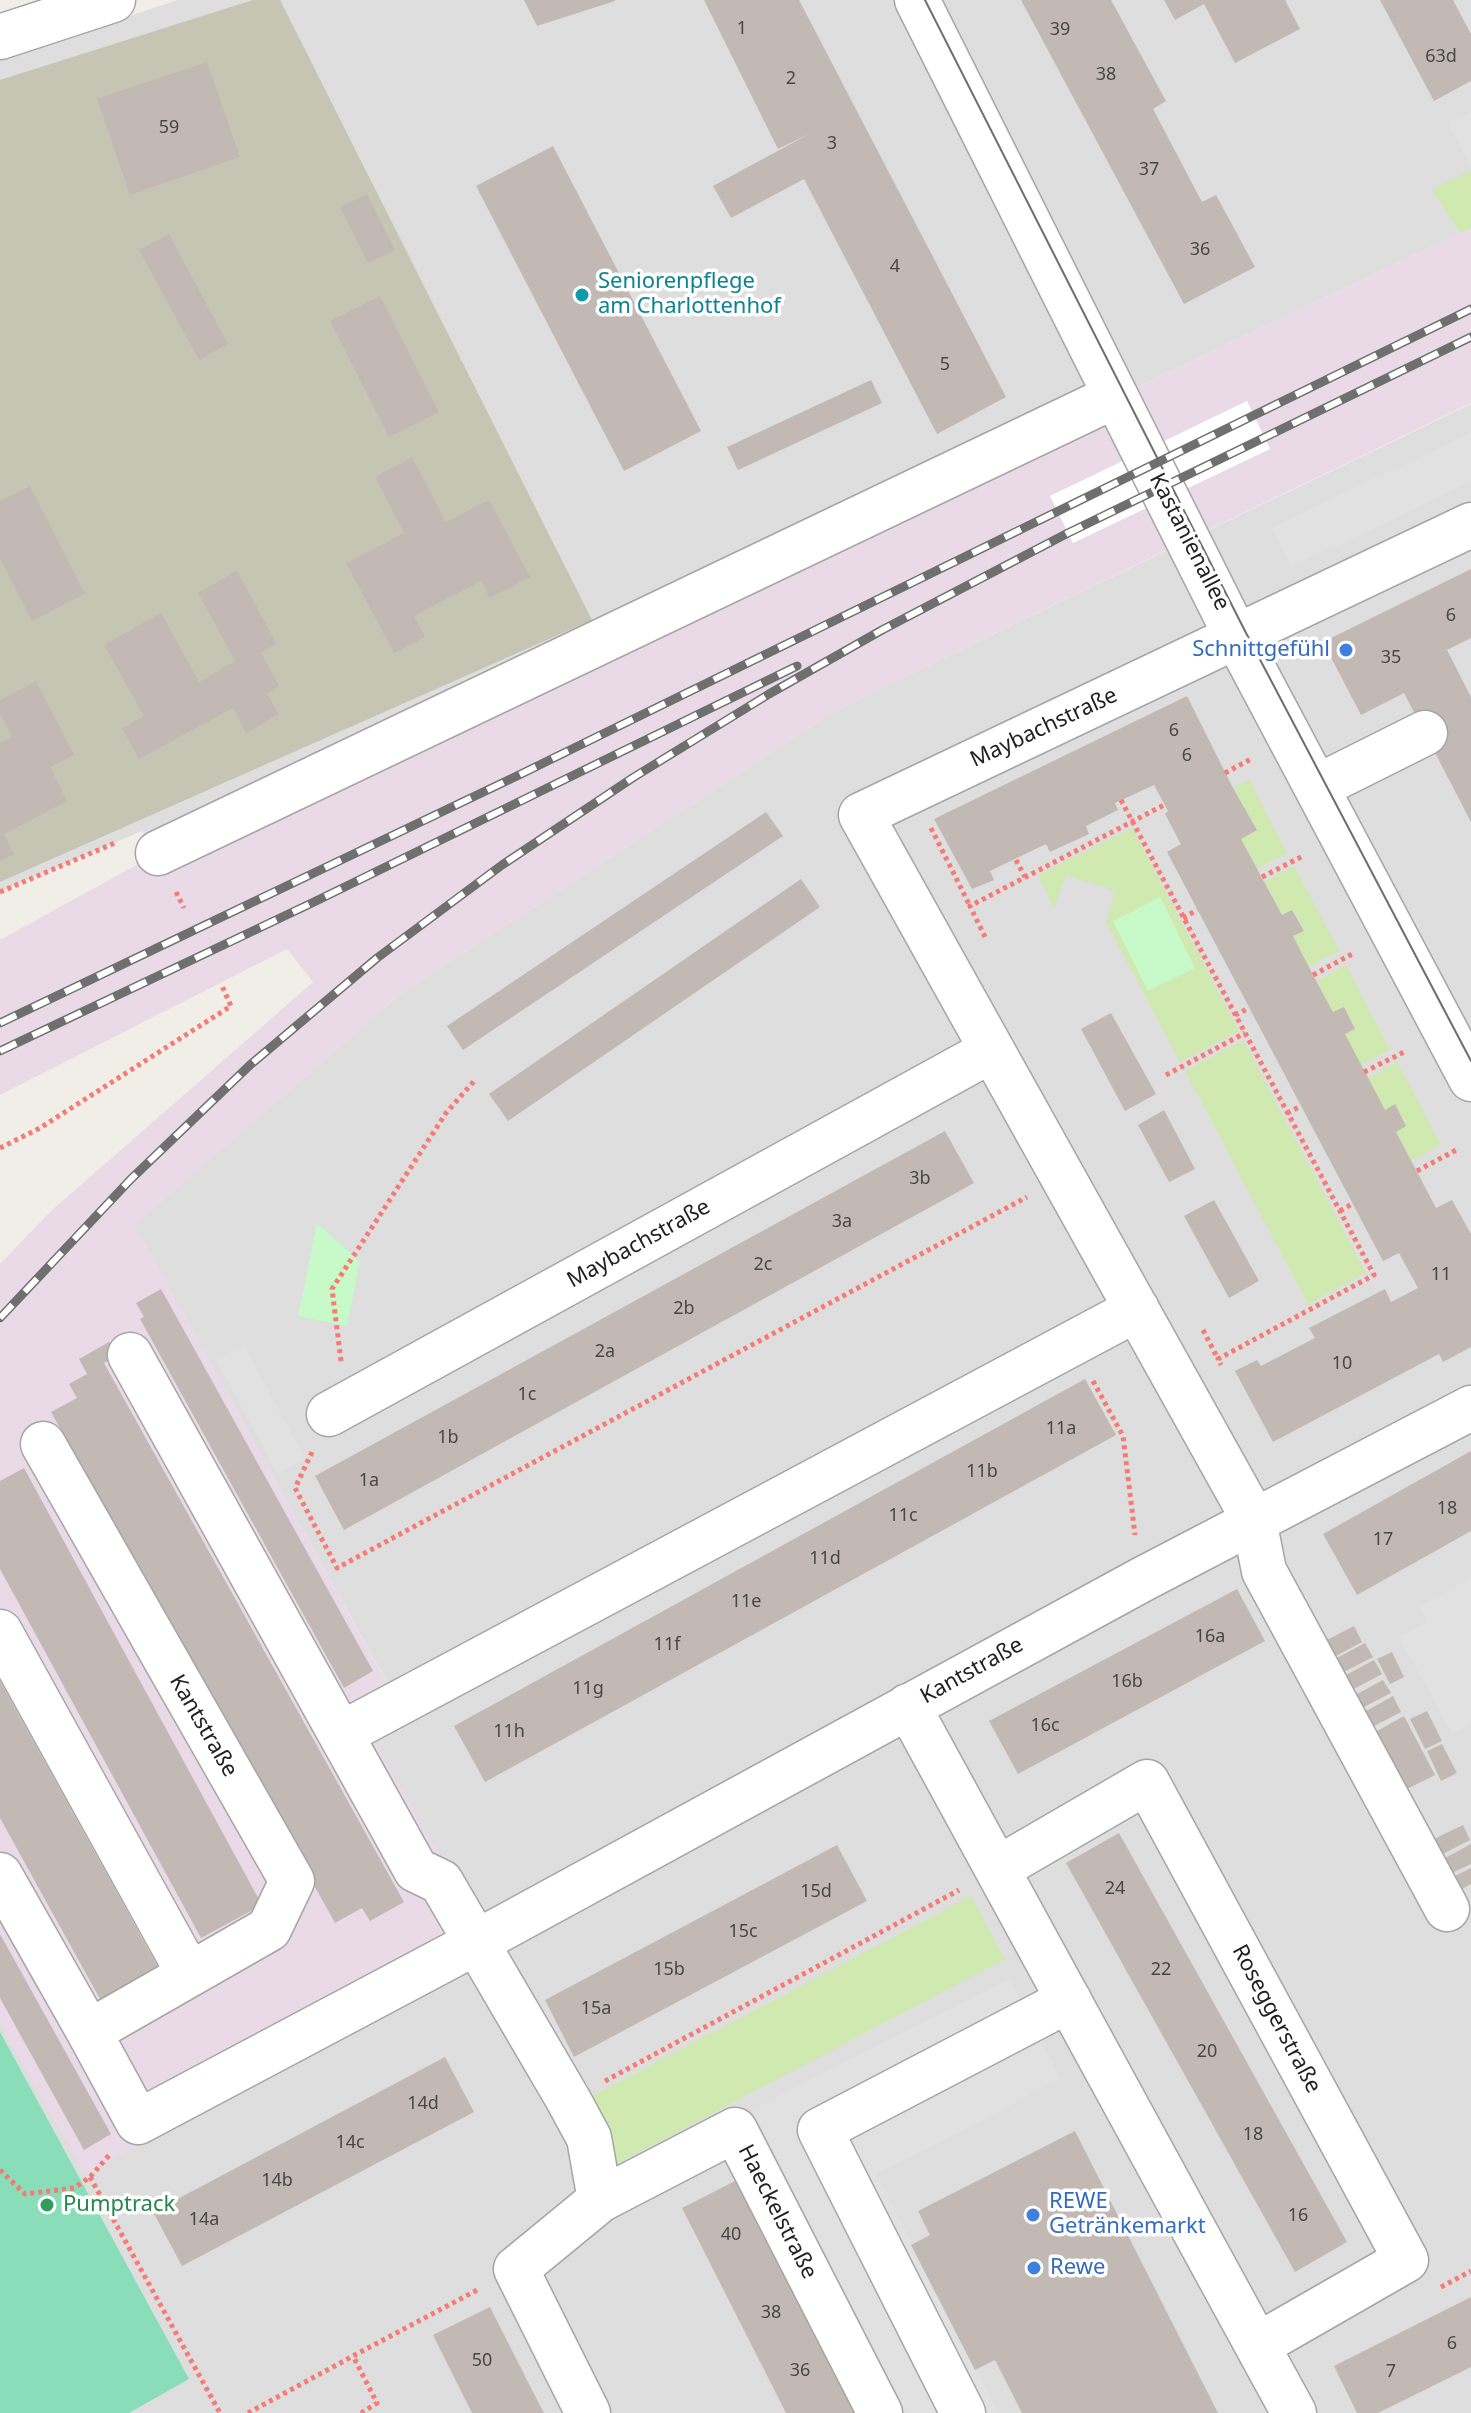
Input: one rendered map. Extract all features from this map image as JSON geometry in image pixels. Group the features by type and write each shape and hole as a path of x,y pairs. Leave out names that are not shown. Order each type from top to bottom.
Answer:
{"street":[{"path":"0,37 113,0"},
{"name":"Kastanienallee","path":"917,0 1236,636 1471,1079"},
{"path":"143,845 1115,396"},
{"name":"Maybachstraße","path":"1447,1909 1264,1571 1254,1520 861,815 1471,525"},
{"path":"1317,787 1425,733"},
{"name":"Maybachstraße","path":"338,1409 992,1050"},
{"path":"341,1734 1137,1309"},
{"path":"130,1355 416,1870 441,1882 569,2101 589,2138 600,2200"},
{"name":"Kantstraße","path":"138,2122 477,1942 1143,1579 1471,1408"},
{"name":"Kantstraße","path":"43,1444 292,1881 269,1929 89,2032"},
{"path":"0,1632 189,1974"},
{"path":"908,1706 1294,2413"},
{"name":"Roseggerstraße","path":"997,1869 1147,1782 1406,2260 1258,2345"},
{"path":"0,1875 138,2122"},
{"path":"963,2413 820,2130 1069,2000"},
{"name":"Haeckelstraße","path":"516,2269 600,2200 735,2130 880,2413"},
{"path":"516,2269 588,2413"}],"path":[{"path":"1225,773 1251,759"},
{"path":"912,791 985,937"},
{"path":"1121,800 1374,1275 1218,1359"},
{"path":"970,906 1164,805"},
{"path":"0,892 143,845"},
{"path":"1262,877 1303,856"},
{"path":"1016,860 1025,877"},
{"path":"1183,918 1197,910"},
{"path":"1313,975 1354,953"},
{"path":"0,1148 40,1128 231,1006 222,986"},
{"path":"1235,1015 1249,1008"},
{"path":"1166,1075 1245,1033"},
{"path":"1364,1072 1406,1051"},
{"path":"475,1080 446,1113 332,1289 338,1409 295,1488 337,1568 1063,1178"},
{"path":"1287,1113 1301,1106"},
{"path":"1417,1171 1458,1149"},
{"path":"1340,1211 1352,1204"},
{"path":"1203,1330 1225,1373"},
{"path":"1073,1343 1123,1436 1138,1564 1143,1579"},
{"path":"569,2101 997,1869"},
{"path":"0,2170 25,2194 74,2188 90,2177 138,2122"},
{"path":"90,2177 220,2413"},
{"path":"248,2413 516,2269"},
{"path":"353,2356 377,2403 361,2413"}],"shaded area":[{"path":"178,0 1471,0 1471,228 158,853 142,831 0,892 0,59"},
{"path":"253,0 280,0 592,620 0,882 0,80"},
{"path":"1471,111 1471,168 1448,123"},
{"path":"1471,228 1471,403 840,708 402,993 135,1225 393,1694 359,1714 498,1956 85,2174 0,2023 0,1264 51,1211 313,982 287,949 0,1095 0,940 158,853"},
{"path":"1471,404 1471,2413 0,2413 0,2023 358,1714 393,1693 134,1225 402,993 840,708"},
{"path":"1471,432 1471,482 1292,567 1272,528"},
{"path":"244,1344 305,1459 277,1474 216,1359"},
{"path":"1471,1578 1471,1723 1452,1734 1399,1637 1427,1622 1419,1606"},
{"path":"1010,1978 1061,2079 877,2174 998,2413 907,2413 752,2110"}],"green space":[{"path":"1471,170 1471,228 1460,233 1432,190"},
{"path":"1249,780 1287,853 1257,869 1241,839 1257,829 1233,788"},
{"path":"1132,828 1239,1031 1180,1062 1106,922 1115,891 1066,875 1054,908 1038,875"},
{"path":"1294,866 1339,951 1309,967 1293,936 1304,931 1293,910 1282,915 1264,882"},
{"path":"1160,897 1195,968 1148,991 1113,921"},
{"path":"1346,965 1390,1050 1361,1065 1345,1034 1355,1029 1344,1008 1333,1012 1317,981"},
{"path":"1243,1040 1366,1273 1308,1304 1185,1071"},
{"path":"1397,1062 1441,1145 1411,1161 1396,1132 1406,1126 1395,1105 1385,1110 1368,1078"},
{"path":"317,1223 360,1262 347,1326 298,1316"},
{"path":"971,1896 1005,1959 613,2166 579,2103"},
{"name":"Pumptrack","path":"0,2032 189,2379 129,2413 0,2413"}],"pier":[{"path":"1247,401 1270,449 1073,543 1050,496"}],"building":[{"path":"524,0 615,0 615,1 537,26"},
{"path":"704,0 799,0 1006,397 937,434 804,179 731,218 713,186 809,134 778,149"},
{"path":"1021,0 1111,0 1166,101 1153,109 1202,202 1216,195 1255,267 1184,304"},
{"path":"1164,0 1285,0 1300,29 1235,63 1204,4 1175,20"},
{"path":"1380,0 1453,0 1471,34 1471,81 1434,101"},
{"path":"207,62 240,157 130,195 97,99"},
{"name":"Seniorenpflege am Charlottenhof","path":"553,146 701,431 624,471 476,186"},
{"path":"367,194 395,250 368,263 340,207"},
{"path":"169,234 228,344 199,360 139,250"},
{"path":"380,296 439,412 389,437 330,321"},
{"path":"871,380 882,403 738,470 727,447"},
{"path":"412,457 446,522 489,500 530,577 490,598 481,581 414,616 425,637 394,653 346,563 404,533 375,477"},
{"path":"30,486 85,594 32,621 0,558 0,501"},
{"path":"1471,569 1471,638 1447,650 1471,697 1471,822 1404,693 1361,715 1323,642"},
{"path":"237,571 277,644 261,652 279,686 267,694 279,714 246,733 233,708 139,759 122,728 144,716 104,645 161,613 199,682 235,661 198,593"},
{"path":"36,681 74,755 50,767 67,801 4,834 14,854 0,861 0,743 12,737 0,714 0,700"},
{"path":"1187,696 1257,830 1241,839 1282,915 1292,910 1304,931 1293,936 1333,1012 1344,1007 1355,1029 1345,1034 1385,1110 1395,1104 1406,1126 1396,1132 1436,1208 1452,1200 1471,1234 1471,1347 1443,1362 1439,1354 1273,1442 1235,1371 1257,1360 1261,1366 1315,1338 1309,1328 1385,1289 1391,1302 1418,1288 1399,1253 1383,1261 1167,852 1181,844 1154,785 1115,803 1118,810 1086,826 1089,834 1050,852 1046,844 990,871 994,880 972,889 934,819"},
{"path":"766,812 783,836 463,1050 447,1026"},
{"path":"801,879 820,907 508,1121 489,1094"},
{"path":"1111,1013 1156,1094 1125,1111 1081,1029"},
{"path":"1164,1110 1195,1169 1169,1182 1138,1125"},
{"path":"945,1131 974,1183 344,1530 315,1476"},
{"path":"1214,1200 1259,1281 1229,1298 1184,1216"},
{"path":"161,1289 373,1671 344,1688 140,1319 144,1317 136,1303"},
{"path":"109,1342 116,1356 104,1363 404,1902 370,1921 362,1908 335,1923 51,1412 77,1398 69,1384 87,1374 79,1359"},
{"path":"1085,1379 1116,1435 485,1782 454,1726"},
{"path":"1471,1451 1471,1531 1357,1595 1323,1534"},
{"path":"24,1468 262,1905 201,1938 0,1569 0,1481"},
{"path":"1237,1589 1265,1641 1018,1774 989,1721"},
{"path":"1354,1626 1362,1642 1336,1656 1327,1640"},
{"path":"1365,1643 1373,1657 1344,1672 1337,1658"},
{"path":"1392,1652 1404,1677 1390,1684 1377,1659"},
{"path":"1374,1660 1382,1674 1354,1689 1346,1675"},
{"path":"1383,1680 1391,1693 1364,1707 1357,1694"},
{"path":"0,1681 158,1967 100,1999 0,1818"},
{"path":"1393,1696 1401,1712 1374,1726 1366,1711"},
{"path":"1427,1711 1442,1741 1425,1749 1410,1719"},
{"path":"1404,1716 1435,1775 1407,1789 1377,1731"},
{"path":"1442,1744 1457,1773 1441,1781 1427,1751"},
{"path":"1463,1825 1470,1840 1441,1855 1434,1839"},
{"path":"1119,1833 1347,2242 1295,2272 1066,1863"},
{"path":"1471,1844 1471,1864 1452,1873 1445,1858"},
{"path":"837,1845 867,1901 574,2057 545,2000"},
{"path":"1471,1868 1471,1884 1462,1889 1455,1876"},
{"path":"0,1934 111,2134 84,2150 0,1998"},
{"path":"445,2057 474,2112 182,2266 153,2212"},
{"name":"Rewe","path":"1075,2131 1218,2413 1022,2413 995,2360 975,2370 911,2245 930,2235 918,2211"},
{"path":"739,2179 857,2413 786,2413 682,2208"},
{"path":"1471,2297 1471,2367 1378,2413 1357,2413 1334,2366"},
{"path":"490,2307 544,2413 472,2413 433,2335"}],"tram line":[{"path":"925,0 1245,631 1471,1061"}],"railway":[{"path":"0,1023 521,774 1471,309"},
{"path":"0,1318 131,1179 250,1065 377,958 502,865 634,777 769,694 882,630 1068,533 1471,337"},
{"path":"0,1051 797,666"}],"place":[{"name":"Seniorenpflege am Charlottenhof","path":"582,295"},
{"name":"Schnittgefühl","path":"1346,650"},
{"name":"Pumptrack","path":"47,2205"},
{"name":"REWE Getränkemarkt","path":"1033,2215"},
{"name":"Rewe","path":"1034,2268"}]}
